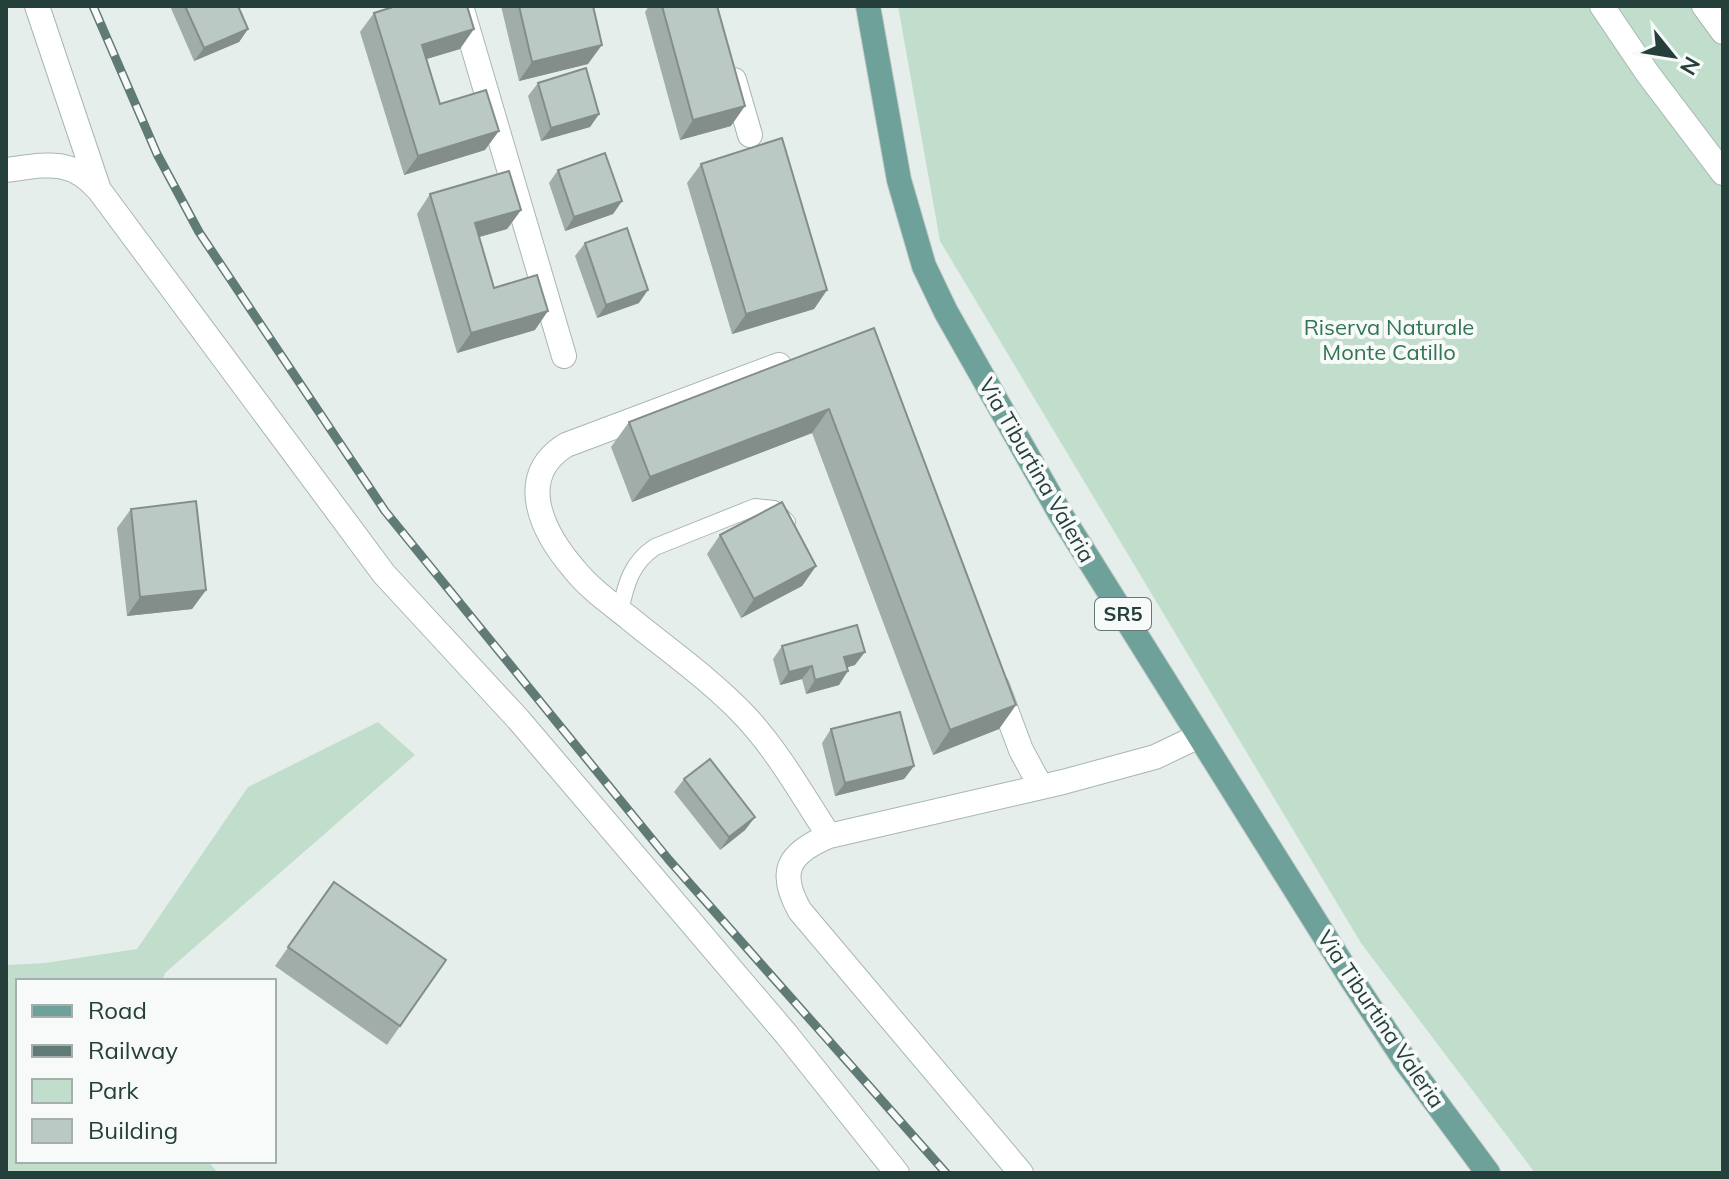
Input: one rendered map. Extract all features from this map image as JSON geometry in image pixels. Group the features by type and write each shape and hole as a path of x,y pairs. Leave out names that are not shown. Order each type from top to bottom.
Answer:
{"main road":[{"name":"Via Tiburtina Valeria","path":"868,6 899,180 915,238 960,339 1061,515 1385,1031 1488,1173"}],"street":[{"path":"37,6 99,190"},
{"path":"461,6 564,356"},
{"path":"1602,6 1648,74 1723,173"},
{"path":"1704,6 1723,32"},
{"path":"729,63 750,135"},
{"path":"6,170 48,165 67,167 85,176 99,190 384,574 518,719 787,1035 897,1173"},
{"path":"807,355 577,439 548,459 536,484 539,506 549,533 576,572 714,687 747,719 773,751 829,836"},
{"path":"988,662 1021,750 1041,787"},
{"path":"1021,1173 793,899 788,886 790,865 804,848 829,836 1155,757 1199,736"}],"lane":[{"path":"620,611 633,568 643,555 670,539 746,510 765,507 781,514 792,531"}],"green space":[{"name":"Riserva Naturale Monte Catillo","path":"898,6 1723,6 1723,1173 1535,1173 1361,943 940,241"},
{"path":"378,722 415,755 165,973 163,979 16,979 16,1163 210,1163 218,1173 6,1173 6,965 45,963 137,949 248,787"}],"building":[{"path":"185,6 238,6 248,29 204,48"},
{"path":"396,6 467,6 474,29 422,45 440,104 486,90 499,131 418,156 374,13"},
{"path":"519,6 593,6 602,45 532,62"},
{"path":"662,6 717,6 745,106 693,120"},
{"path":"586,68 599,114 551,128 538,83"},
{"path":"782,138 827,290 746,314 701,164"},
{"path":"605,153 622,201 574,217 558,170"},
{"path":"509,171 521,210 475,223 494,288 537,275 548,311 471,333 430,194"},
{"path":"627,228 648,290 606,305 585,243"},
{"path":"874,328 1016,705 950,730 829,409 650,477 629,422"},
{"path":"196,501 206,590 140,597 131,509"},
{"path":"782,502 816,566 754,599 720,535"},
{"path":"857,625 865,652 844,657 848,671 815,680 812,666 789,672 782,646"},
{"path":"900,712 914,766 845,783 831,729"},
{"path":"710,759 755,817 729,837 684,779"},
{"path":"334,882 446,960 400,1026 288,947"}],"railway":[{"path":"93,6 157,154 199,232 385,511 669,860 946,1173"}]}
